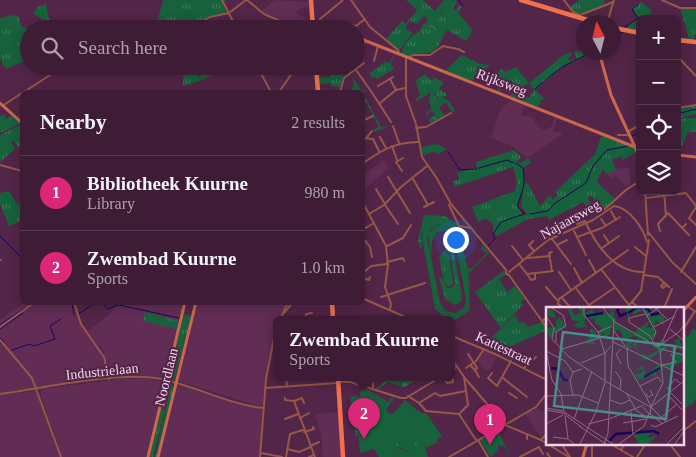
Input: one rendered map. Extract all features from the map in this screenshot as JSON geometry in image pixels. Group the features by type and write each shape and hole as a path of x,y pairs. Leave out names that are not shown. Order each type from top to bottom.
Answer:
{"main road":[{"path":"312,0 314,20"},
{"path":"521,0 576,17"},
{"path":"621,29 636,32"},
{"path":"681,40 696,42"},
{"path":"317,75 318,90"},
{"path":"338,381 344,457"}],"street":[{"path":"222,0 232,20"},
{"path":"205,20 228,13 246,0 264,14 278,20"},
{"path":"319,20 343,0"},
{"path":"352,0 364,19 398,50 399,54"},
{"path":"564,0 573,12 580,15 614,1"},
{"path":"662,0 680,8 696,8"},
{"path":"609,15 614,1"},
{"name":"Rijksweg","path":"365,41 636,147"},
{"path":"374,61 378,46"},
{"path":"464,52 443,46 430,55 407,57 405,88 418,142 428,166 451,204 508,273 546,327"},
{"path":"601,60 611,95 636,146"},
{"path":"681,60 696,75"},
{"path":"28,90 50,75"},
{"path":"262,75 270,90"},
{"path":"280,90 291,75"},
{"path":"340,90 343,80 349,75"},
{"path":"361,75 391,122"},
{"path":"378,86 393,77"},
{"path":"390,79 396,90"},
{"path":"380,104 396,90 405,88"},
{"path":"20,94 1,104 20,121"},
{"path":"681,107 696,105"},
{"path":"416,128 426,126 452,113"},
{"path":"365,120 373,116"},
{"path":"393,126 399,143"},
{"path":"618,135 629,133 636,128"},
{"path":"373,139 367,137 371,132 379,152"},
{"path":"380,137 386,148"},
{"path":"365,162 386,148 399,143 418,142"},
{"path":"630,145 633,142"},
{"path":"392,146 398,160 396,162 402,171"},
{"path":"681,155 696,157"},
{"path":"398,160 403,158"},
{"path":"0,165 20,170"},
{"path":"369,214 385,204 412,178 428,166"},
{"path":"388,177 410,213"},
{"path":"412,178 428,205"},
{"path":"599,214 618,199 626,188 636,184"},
{"path":"376,189 398,224"},
{"path":"646,198 686,193 696,206 689,218 696,225"},
{"path":"601,269 614,288 630,305 641,291 644,276 648,237 646,195"},
{"path":"664,196 666,216"},
{"path":"424,207 434,202"},
{"path":"449,205 459,226 471,228"},
{"path":"365,206 386,246 385,288 391,304 390,309"},
{"name":"Najaarsweg","path":"508,273 534,251 552,239 616,206 628,212 648,237"},
{"path":"611,211 616,220"},
{"path":"660,231 658,224 668,213 689,235"},
{"path":"573,216 577,224 585,221 589,232 613,261 624,270 644,272"},
{"path":"577,237 606,226 620,217"},
{"path":"601,219 606,226"},
{"path":"365,228 374,223"},
{"path":"682,228 686,224"},
{"path":"386,246 402,238 411,226"},
{"path":"553,227 556,234 550,237 571,264"},
{"path":"574,231 586,256"},
{"path":"604,235 609,243"},
{"path":"602,248 619,236"},
{"path":"648,237 681,272 696,284"},
{"path":"558,245 567,240"},
{"path":"365,241 370,247 372,257"},
{"path":"533,241 528,244 534,251"},
{"path":"512,246 523,260"},
{"path":"635,246 646,256"},
{"path":"681,272 696,247"},
{"path":"558,300 628,250"},
{"name":"Najaarsweg","path":"534,273 535,279 531,280 527,274 534,273 553,271 550,256 552,252"},
{"name":"Najaarsweg","path":"538,253 540,257"},
{"name":"Najaarsweg","path":"527,257 550,256"},
{"path":"366,270 371,266 403,258 404,262"},
{"path":"589,260 596,273"},
{"path":"509,264 513,268"},
{"path":"519,264 527,274"},
{"path":"574,268 582,283"},
{"path":"559,272 572,290"},
{"path":"644,276 658,277 669,287"},
{"path":"365,279 369,280 370,277"},
{"path":"664,282 663,288 669,287"},
{"path":"381,297 425,283"},
{"path":"546,287 558,300 560,307 566,304"},
{"path":"576,287 590,307 614,288"},
{"path":"664,307 669,287"},
{"path":"684,310 696,297"},
{"path":"562,298 570,307"},
{"path":"365,299 404,316"},
{"path":"632,302 638,307"},
{"path":"0,327 32,305"},
{"path":"75,305 81,324 104,356 108,379"},
{"name":"Noordlaan","path":"148,457 184,305"},
{"name":"Noordlaan","path":"158,457 195,305"},
{"path":"282,316 287,305"},
{"path":"284,312 290,305"},
{"path":"684,328 696,311 687,306"},
{"path":"306,316 306,314 312,313"},
{"path":"542,321 546,318"},
{"name":"Kattestraat","path":"455,337 511,361 546,379"},
{"path":"0,340 28,372 37,389 61,457"},
{"path":"260,457 265,388 273,344"},
{"path":"466,368 474,362 484,349"},
{"path":"468,354 477,368 475,370"},
{"path":"524,368 536,357"},
{"path":"492,373 488,376 495,386 503,378 511,361"},
{"path":"455,363 464,377 505,424 546,443"},
{"path":"470,364 479,377"},
{"name":"Industrielaan","path":"0,394 108,379 138,377 166,380 263,408"},
{"path":"408,396 419,403 426,411 459,414 468,406 464,377"},
{"path":"503,378 528,396"},
{"path":"286,381 287,385"},
{"path":"265,388 338,381 358,385 399,398 408,396 434,381"},
{"path":"358,385 364,381"},
{"path":"372,381 373,387"},
{"path":"516,388 510,394 517,398"},
{"path":"419,403 434,393 440,396 466,391"},
{"path":"285,398 285,400 294,401 301,398 304,404"},
{"path":"450,457 536,407 546,398"},
{"path":"294,401 314,456 309,457"},
{"path":"285,419 298,414"},
{"path":"459,414 488,457"},
{"path":"300,418 309,415"},
{"path":"684,430 696,421"},
{"path":"508,423 510,427"},
{"path":"261,453 284,457 290,434 314,429 313,426"},
{"path":"527,434 527,439"},
{"path":"542,440 546,434"},
{"path":"287,449 299,452 320,442"},
{"path":"548,444 569,457"},
{"path":"562,444 569,457"},
{"path":"583,457 590,444"},
{"path":"590,444 592,457"},
{"path":"611,444 633,457"},
{"path":"621,450 624,444"},
{"path":"637,457 645,444"},
{"path":"670,444 680,457"},
{"path":"520,457 539,447 542,454"},
{"path":"547,453 550,457"}],"shaded area":[{"path":"275,0 310,2 310,7 303,7 296,12 301,18 304,16 305,20 280,20 261,11"},
{"path":"512,100 525,104 521,115 535,118 534,122 538,124 537,127 545,130 551,127 555,117 558,117 553,131 563,134 527,158 512,146 491,138 501,108"},
{"path":"384,160 389,168 366,188 365,174"},
{"path":"629,167 631,184 626,187 616,176 612,179 607,174 611,170"},
{"path":"21,305 74,305 80,323 102,354 107,378 0,393 0,319"},
{"path":"118,305 184,305 166,377 138,375 111,377 104,352 87,331 104,319"},
{"path":"196,305 286,305 281,316 273,316 273,339 262,407 178,381"},
{"path":"485,350 497,356 490,370 485,370 478,360"},
{"path":"144,378 165,382 147,457 62,457 40,394 42,389 119,379"},
{"path":"177,385 261,409 263,413 260,457 159,457"},
{"path":"36,391 60,457 0,457 0,395"},
{"path":"538,408 544,412 546,410 546,430 541,437 525,414"},
{"path":"339,412 342,457 323,457 321,433 315,414"}],"green space":[{"path":"163,0 226,0 223,4 226,13 202,20 158,20"},
{"path":"406,0 423,0 435,11 429,21 424,16 417,24 410,21 405,28 412,33 399,51 386,39 402,21 406,24 417,10"},
{"path":"444,0 456,0 457,3 453,7 454,11 460,6 462,7 458,13 472,29 466,41 434,25 444,11 438,7"},
{"path":"579,0 604,0 605,3 593,10 611,3 584,15 572,14 584,14 575,13 570,7"},
{"path":"641,2 652,11 650,15 636,15 632,8"},
{"path":"46,4 49,20 43,20 33,13 38,7"},
{"path":"438,7 444,10 434,25 446,32 442,37 425,24"},
{"path":"680,8 696,9 696,33 693,39 696,41 681,39 689,38"},
{"path":"13,15 18,16 20,22 20,63 6,69 0,59 0,18"},
{"path":"636,20 636,31 621,27 626,28"},
{"path":"424,23 443,37 437,47 428,53 402,54 408,40 419,32"},
{"path":"394,53 391,65 394,69 377,79 375,77 372,78 369,74 385,62 390,63"},
{"path":"573,53 568,58 569,61 578,60 562,67 535,90 545,99 539,101 541,103 538,107 522,101 525,96 529,98 534,90 529,83 565,54"},
{"path":"462,55 480,64 490,65 472,81 445,71"},
{"path":"516,67 529,83 517,90 521,94 521,101 510,96 516,88 511,80 499,92 497,91 499,84 492,79 501,69 505,72"},
{"path":"425,74 432,80 435,77 444,83 439,88 448,95 442,97 449,101 455,111 452,113 446,103 443,104 431,92 416,102 416,99 420,96 416,80"},
{"path":"183,75 198,75 200,78 201,75 212,75 201,80 219,75 183,86"},
{"path":"330,75 342,75 344,78 340,87 331,86 331,83 319,84 319,78 330,77"},
{"path":"351,75 361,90 352,90 354,83"},
{"path":"431,93 444,103 439,107 445,117 431,124 429,119 435,115 432,111 428,113 428,117 426,113 431,109 429,100"},
{"path":"365,97 381,127 389,126 374,132 373,130 379,127"},
{"path":"696,105 696,114 681,118 681,108"},
{"path":"4,115 7,119 11,115 20,123 0,133 0,116"},
{"path":"696,118 696,132 688,132 682,146 681,145 681,119"},
{"path":"20,125 20,146 18,147 14,141 11,142 15,149 0,162 0,135"},
{"path":"602,135 636,148 636,152 623,160 622,156 612,160 616,170 607,174 602,170 597,182 616,200 604,209 590,195 588,199 591,204 588,209 583,202 549,220 547,216 528,219 497,236 493,232 493,224 486,218 478,222 472,207 515,191 517,182 513,167 455,187 453,181 459,180 457,172 477,168 476,162 514,150 521,157 517,162 520,163 528,158 531,163 523,168 525,183 517,206 522,214 520,216 527,214 521,206 523,189 527,182 540,206 550,195 553,199 558,195 555,192 595,154"},
{"path":"436,144 447,149 438,154 433,152 423,155 421,147"},
{"path":"9,191 17,204 20,203 20,221 9,226 0,204 0,193"},
{"path":"424,215 445,216 454,223 456,222 461,228 461,239 465,239 461,242 462,247 466,247 463,250 468,269 472,268 487,253 481,249 483,245 489,253 468,274 471,295 456,226 446,219 430,221 421,234 422,252 418,241"},
{"path":"439,218 452,222 456,226 464,254 470,305 469,311 455,320 455,316 443,316 435,309 422,238 424,228","holes":["436,225 448,227 455,241 466,300 464,308 455,313 445,311 440,302 427,238 430,230"]},
{"path":"436,225 448,227 454,237 446,230 437,232 432,241 431,257 428,235"},
{"path":"452,242 462,296 461,301 455,305 445,299 439,277 441,277 447,288 451,288 455,284 450,254 445,250"},
{"path":"444,251 449,255 453,284 449,287 444,283 439,257"},
{"path":"504,271 505,275 499,279 507,292 515,286 525,299 521,302 523,305 501,328 475,292"},
{"path":"145,312 179,321 177,329 143,321"},
{"path":"184,314 191,316 174,381 170,380 169,375"},
{"path":"515,315 520,323 524,322 528,327 542,322 546,328 546,330 507,348 489,340"},
{"path":"693,328 696,330 696,398 694,403 686,408 684,407 684,334 688,337"},
{"path":"385,381 415,381 404,387 387,382 378,390 376,389"},
{"path":"170,382 174,388 157,457 155,457 170,389 153,457 149,457 166,386"},
{"path":"363,387 388,402 387,404 365,390 357,405 362,409 357,415 357,407 355,420 371,433 363,430 358,431 359,436 355,436 355,428 352,427 353,410 350,399 351,396 359,397"},
{"path":"365,390 386,404 392,397 394,398 386,410 390,414 394,413 405,400 422,414 426,413 442,436 437,439 438,442 426,448 424,445 428,457 399,457 398,448 414,454 419,447 423,446 420,446 415,440 415,446 411,449 408,447 410,442 404,448 396,442 394,457 379,457 374,449 360,453 358,430 371,434 354,422 355,407 359,410 358,415 362,409 356,404"},
{"path":"498,431 511,457 504,446 498,445 498,450 491,457 480,440"},
{"path":"414,440 423,446 414,454 398,447 399,457 394,457 396,441 403,448 409,441 411,449 415,446"}],"waterway":[{"path":"459,0 463,6"},
{"path":"625,27 638,18 632,9 638,5"},
{"path":"549,77 562,67 576,60"},
{"path":"535,89 548,78"},
{"path":"681,113 696,109"},
{"path":"632,136 636,134"},
{"path":"530,214 548,211 554,204 586,183 593,166 607,150 628,146"},
{"path":"448,152 460,170 477,169"},
{"path":"479,168 507,160 514,163"},
{"path":"516,163 523,168 524,178 517,206 525,214"},
{"path":"488,246 495,239 493,234 501,222 524,214"},
{"path":"0,236 20,256"},
{"path":"72,305 74,315"},
{"path":"78,314 92,305"},
{"path":"104,305 107,309 119,305"},
{"path":"119,305 179,318"},
{"path":"0,325 25,308"},
{"path":"0,329 23,313"},
{"path":"12,350 30,344 34,346 55,339 50,326 61,319"},
{"path":"0,338 4,342"}],"place":[{"name":"Zwembad Kuurne","path":"364,439"},
{"name":"Bibliotheek Kuurne","path":"490,445"}]}
